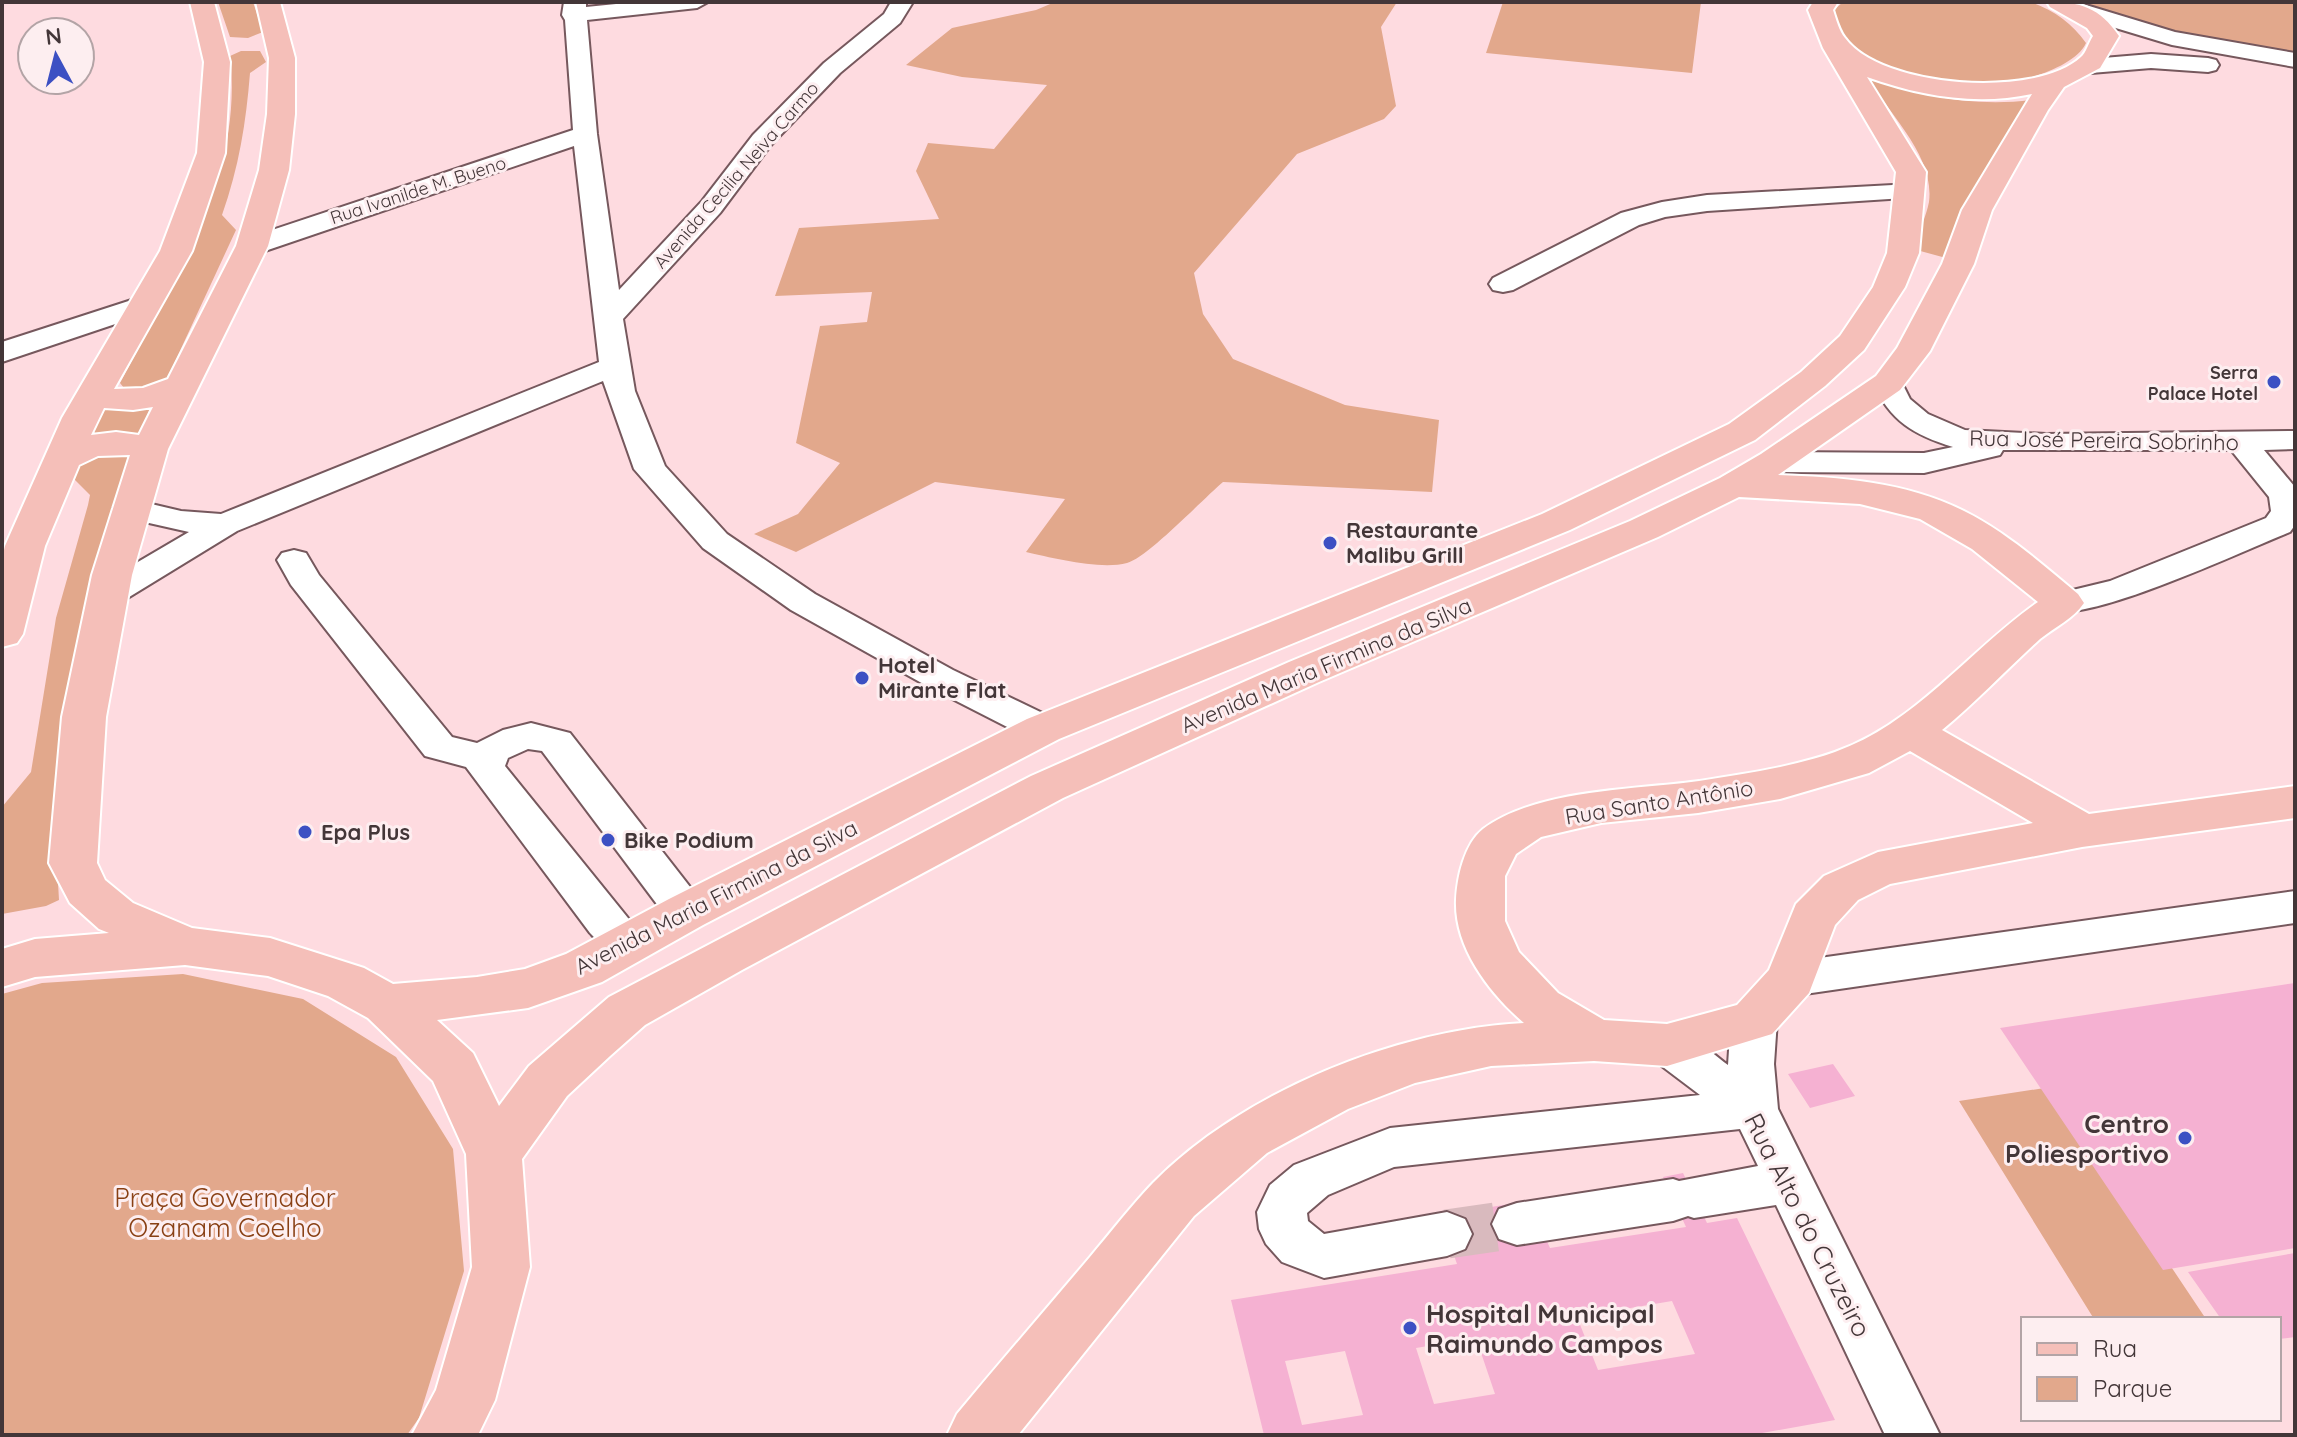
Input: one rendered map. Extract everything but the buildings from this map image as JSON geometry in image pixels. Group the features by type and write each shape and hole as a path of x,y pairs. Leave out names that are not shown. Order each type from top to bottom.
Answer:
{"main road":[{"path":"185,946 116,916 87,891 73,863 84,717 130,509 150,449 252,246 274,170 281,114 282,58 246,44 202,2"},
{"path":"2,634 25,546 63,458 96,389 176,251 211,153 217,62 246,44 268,2"},
{"name":"Avenida Maria Firmina da Silva","path":"386,1004 477,997 528,988 584,968 686,912 1025,739 1556,522 1742,432 1813,379 1852,343 1889,287 1903,253 1911,172 1898,146 1821,24 1820,10 1826,2"},
{"name":"Avenida Maria Firmina da Silva","path":"494,1154 548,1081 591,1041 627,1011 724,957 1047,787 1304,672 1644,529 1733,486 1888,383 1913,351 1958,264 1977,210 2034,110 2104,51 2106,36 2096,23 2066,5"},
{"path":"1836,48 1872,71 1904,82 1945,89 2009,90 2073,74"},
{"path":"1903,253 1958,264"},
{"path":"96,389 102,397 136,400 161,395 182,386"},
{"path":"1742,432 1781,456"},
{"path":"63,458 89,446 115,442 150,449"},
{"path":"1733,486 1835,490 1933,511 1974,533 2064,603"},
{"name":"Rua Santo Antônio","path":"1754,1020 1667,1045 1594,1040 1540,1007 1499,963 1480,921 1481,876 1497,843 1527,824 1601,807 1698,797 1780,783 1853,762 1911,732 1973,682 2027,629 2064,603"},
{"path":"1911,732 2082,831"},
{"path":"1025,739 1047,787"},
{"path":"1754,1020 1791,979 1813,917 1841,888 1878,869 2082,831 2295,802"},
{"path":"771,869 806,915"},
{"path":"686,912 724,957"},
{"path":"2,968 35,958 185,946 270,957 346,982 386,1004 454,1068 494,1154 501,1267 464,1400 444,1435"},
{"path":"979,1435 1174,1199 1247,1137 1329,1094 1408,1063 1491,1045 1594,1040"}],"street":[{"path":"697,2 574,8 585,134 614,366 620,391 650,469 715,541 803,602 940,678 1025,739"},
{"name":"Avenida Cecilia Neiva Carmo","path":"609,317 711,207 762,140 791,109 902,4"},
{"path":"2066,5 2172,38 2295,60"},
{"path":"2073,74 2185,62 2295,76"},
{"name":"Rua Ivanilde M. Bueno","path":"252,246 585,134"},
{"path":"1503,284 1630,219 1662,210 1707,203 1911,192"},
{"path":"2,353 38,338 144,305"},
{"path":"38,338 127,336"},
{"path":"109,594 225,524 614,366"},
{"name":"Rua José Pereira Sobrinho","path":"1888,383 1897,403 1917,421 1960,439 2046,443 2295,440"},
{"path":"2046,443 2069,425 2080,423 2295,420"},
{"path":"1781,456 1924,463 2009,442"},
{"path":"2064,603 2122,588 2278,525 2288,512 2285,496 2241,442"},
{"path":"130,509 181,521 225,524"},
{"path":"294,560 303,578 439,747 487,759"},
{"path":"627,944 605,922 490,774 485,765 492,750 526,734 541,734 556,742 686,912"},
{"path":"1791,979 2295,907"},
{"path":"1447,1234 1324,1256 1300,1247 1284,1229 1282,1212 1287,1200 1311,1180 1390,1148 1600,1123 1754,1109 1751,1064 1754,1020"},
{"name":"Rua Alto do Cruzeiro","path":"1667,1045 1754,1109 1913,1435"},
{"path":"1517,1224 1790,1182"}],"green space":[{"path":"218,2 253,2 263,32 248,38 230,37"},
{"path":"1055,2 1397,2 1381,27 1396,106 1384,119 1297,154 1194,273 1203,314 1233,359 1345,405 1439,420 1432,492 1223,482 1148,550 1136,559 1116,565 1076,562 1026,552 1065,499 935,482 796,552 754,534 798,514 840,463 796,443 820,326 867,322 872,292 775,296 799,228 939,219 916,171 928,143 994,149 1047,85 962,77 906,65 952,28 1036,10"},
{"path":"1503,2 1701,2 1692,73 1486,53"},
{"path":"1843,2 2031,2 2062,18 2086,43 2080,52 2060,66 2022,80 1984,85 1945,82 1885,67 1855,52 1832,23 1834,10"},
{"path":"2079,2 2295,2 2295,57 2195,40"},
{"path":"241,51 260,51 266,62 250,73 241,145 222,215 236,230 166,381 153,388 124,388 120,383 182,266 216,185 232,100 230,56"},
{"path":"1867,76 1906,90 1968,101 2031,100 1946,258 1913,249 1929,202 1925,168 1918,151"},
{"path":"152,404 139,434 121,433 82,440 99,408 124,410"},
{"path":"130,454 91,580 54,813 59,900 46,906 2,914 2,807 31,772 56,618 90,495 74,479 87,456"},
{"name":"Praça Governador Ozanam Coelho","path":"183,974 303,999 396,1057 453,1149 464,1271 419,1418 407,1435 2,1435 2,994 42,983"},
{"path":"2051,1087 2205,1317 2093,1317 1959,1101"}],"tunnel":[{"path":"1447,1234 1517,1224"}],"place":[{"name":"Serra Palace Hotel","path":"2274,382"},
{"name":"Restaurante Malibu Grill","path":"1330,543"},
{"name":"Hotel Mirante Flat","path":"862,678"},
{"name":"Epa Plus","path":"305,832"},
{"name":"Bike Podium","path":"608,840"},
{"name":"Centro Poliesportivo","path":"2185,1138"},
{"name":"Hospital Municipal Raimundo Campos","path":"1410,1328"}]}
